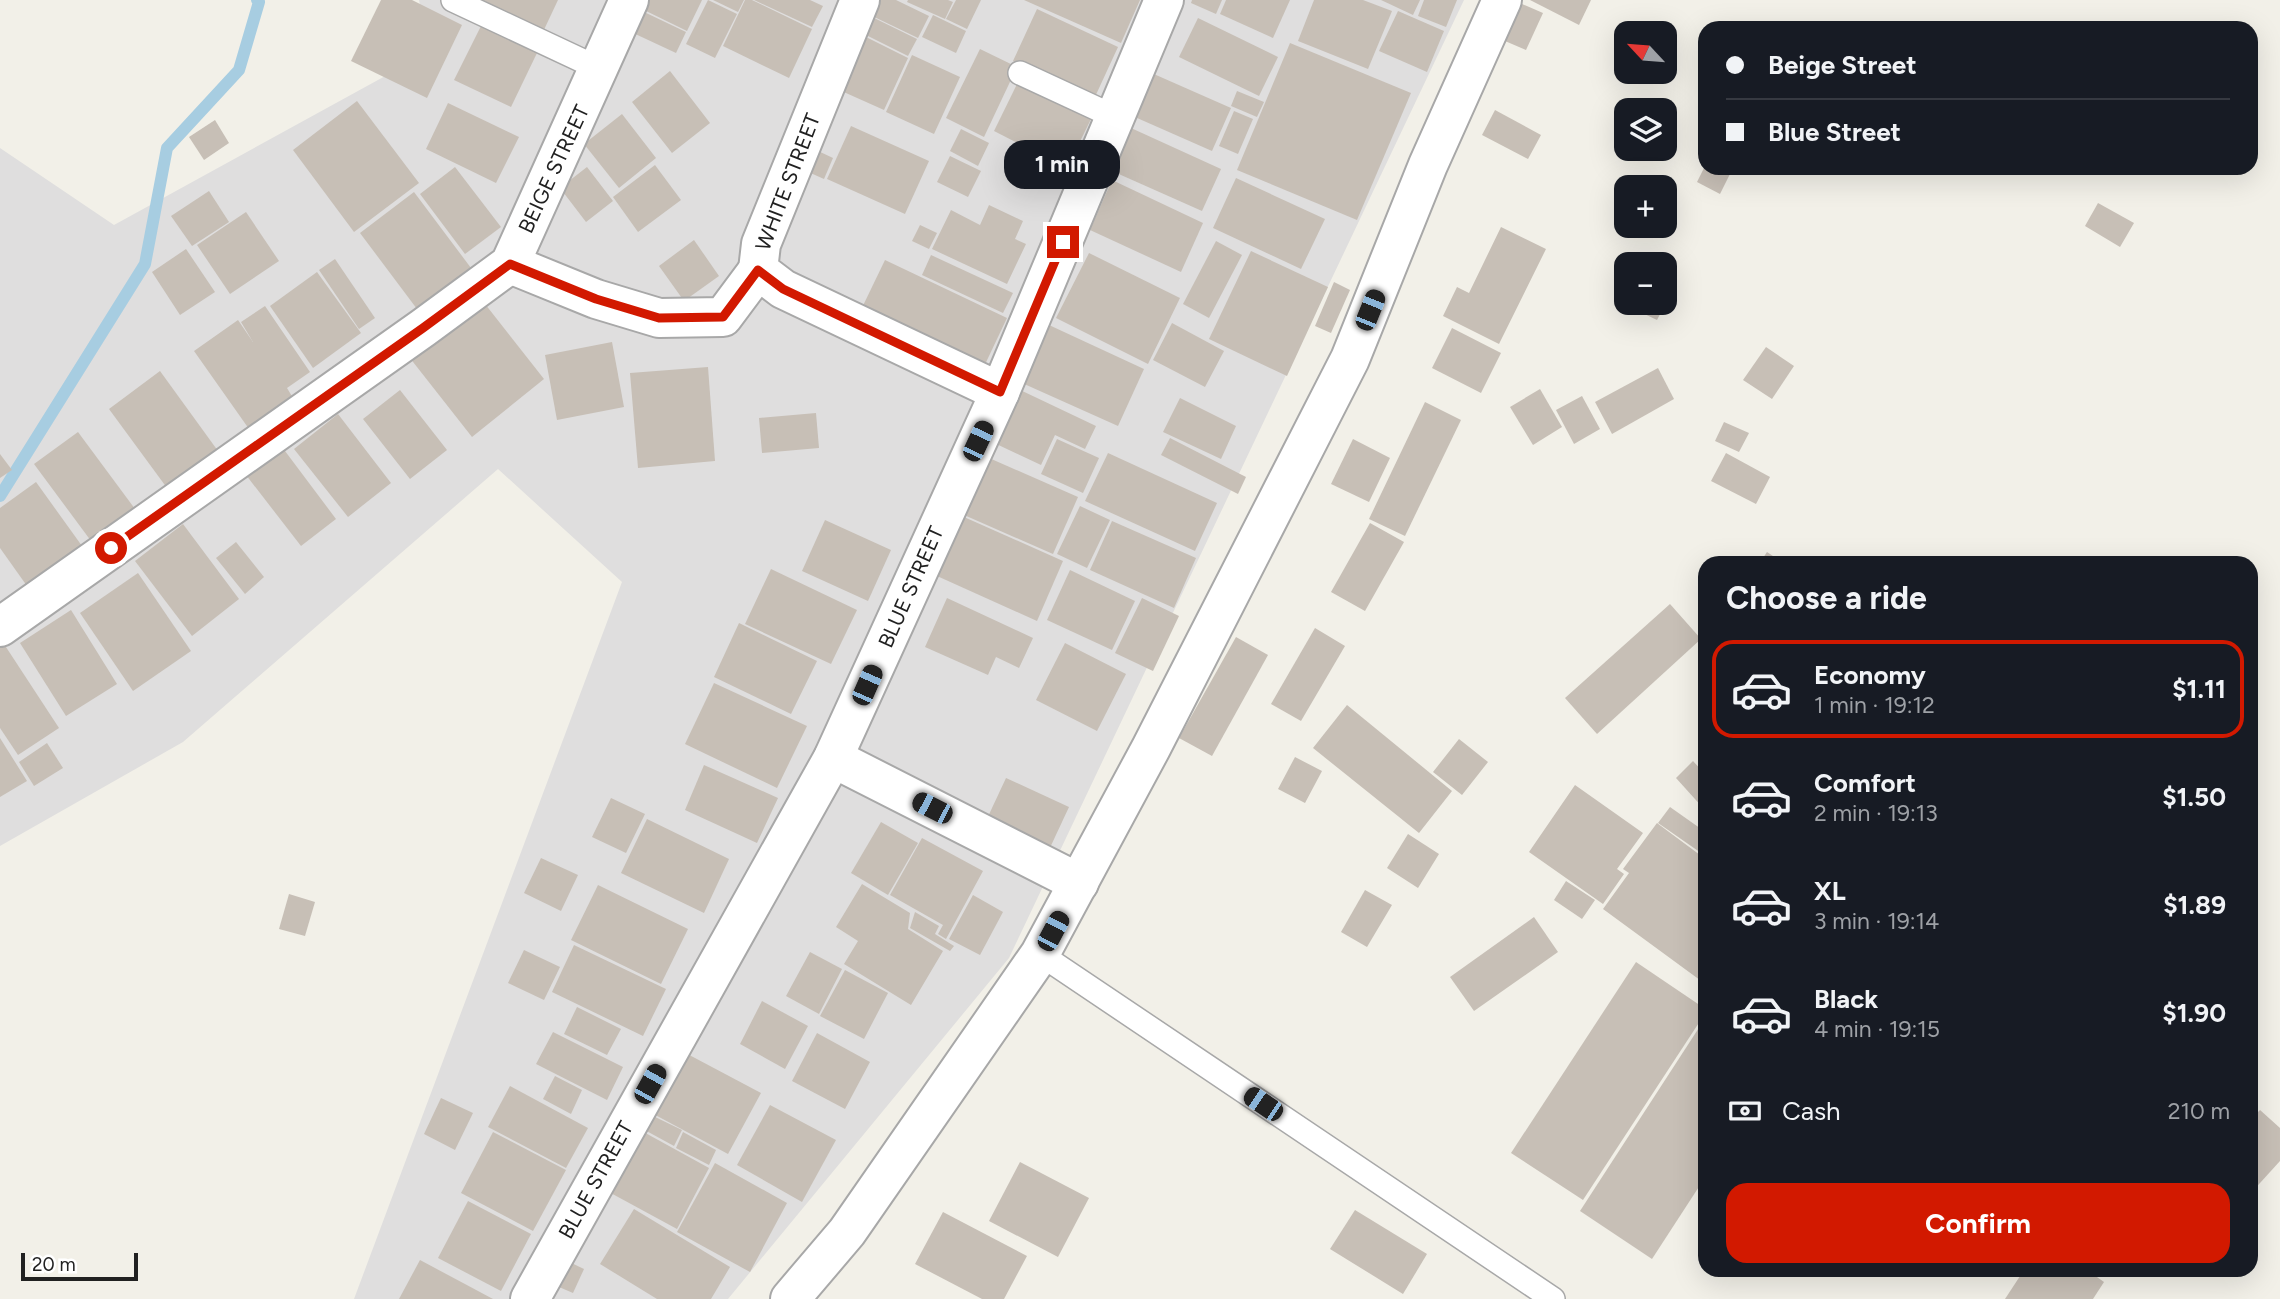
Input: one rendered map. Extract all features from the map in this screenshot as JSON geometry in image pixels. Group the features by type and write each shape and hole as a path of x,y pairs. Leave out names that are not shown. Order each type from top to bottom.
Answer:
{"street":[{"name":"BEIGE STREET","path":"0,627 510,264 629,0"},
{"name":"WHITE STREET","path":"860,0 761,244 758,270 783,289 1000,392"},
{"name":"BLUE STREET","path":"530,1299 833,758 1000,392 1164,0"},
{"path":"790,1299 847,1232 1040,954 1079,883 1350,359 1428,165 1502,0"},
{"path":"510,264 596,299 659,318 723,317 758,270"},
{"path":"833,758 1079,883"}],"lane":[{"path":"453,0 600,69"},
{"path":"1020,73 1115,117"},
{"path":"1040,954 1553,1299"}],"shaded area":[{"path":"419,0 1464,0 1009,958 728,1299 354,1299 622,582 498,469 183,742 0,846 0,148 114,225 429,52"}],"building":[{"path":"381,0 412,0 462,25 427,98 351,61"},
{"path":"469,0 558,0 542,34"},
{"path":"647,0 702,0 687,31 642,9"},
{"path":"708,0 737,14 715,58 686,44"},
{"path":"713,0 744,0 738,12"},
{"path":"745,0 752,0 812,29 789,78 723,46"},
{"path":"754,0 810,0 823,6 812,27"},
{"path":"872,0 896,0 929,16 918,38 866,13"},
{"path":"956,0 981,0 967,29 946,19"},
{"path":"1024,0 1140,0 1121,43"},
{"path":"1192,0 1222,0 1216,14 1191,3"},
{"path":"1226,0 1290,0 1273,38 1220,14"},
{"path":"1314,0 1363,0 1392,11 1368,69 1298,41"},
{"path":"1381,0 1420,0 1413,15"},
{"path":"1424,0 1457,0 1446,27 1418,16"},
{"path":"1530,0 1591,0 1579,25"},
{"path":"907,2 953,2 945,19"},
{"path":"1522,4 1543,13 1526,50 1505,41"},
{"path":"1037,9 1118,47 1094,99 1013,61"},
{"path":"642,11 686,32 676,53 631,32"},
{"path":"1398,11 1444,31 1427,72 1379,51"},
{"path":"866,14 917,39 908,56 858,31"},
{"path":"933,15 966,31 956,53 922,37"},
{"path":"1198,18 1278,57 1259,96 1179,57"},
{"path":"481,26 537,53 511,107 454,80"},
{"path":"862,35 908,58 884,110 837,89"},
{"path":"1290,43 1411,93 1357,220 1237,170"},
{"path":"980,49 1017,67 984,137 946,118"},
{"path":"912,55 960,77 934,134 886,112"},
{"path":"670,71 710,123 672,153 632,102"},
{"path":"1147,71 1231,108 1212,151 1128,114"},
{"path":"1019,80 1092,117 1067,168 994,131"},
{"path":"1237,91 1264,102 1257,117 1231,106"},
{"path":"357,101 419,183 354,232 293,150"},
{"path":"448,103 519,137 496,183 426,149"},
{"path":"1495,110 1541,135 1528,159 1482,135"},
{"path":"1234,111 1253,119 1238,154 1219,146"},
{"path":"622,114 656,158 619,188 584,144"},
{"path":"215,120 229,143 204,160 189,137"},
{"path":"851,126 929,161 905,214 827,179"},
{"path":"1131,128 1221,169 1202,211 1112,171"},
{"path":"961,129 989,143 978,166 950,151"},
{"path":"816,150 833,158 824,179 806,171"},
{"path":"950,156 981,171 968,197 937,182"},
{"path":"655,165 681,200 638,232 613,197"},
{"path":"455,167 501,227 465,254 420,194"},
{"path":"587,167 613,201 586,222 560,188"},
{"path":"1700,175 1730,175 1720,194 1697,182"},
{"path":"1236,178 1325,219 1301,269 1213,228"},
{"path":"1112,180 1203,223 1181,272 1090,230"},
{"path":"209,191 229,222 192,246 171,216"},
{"path":"414,192 471,268 417,309 360,233"},
{"path":"2098,203 2134,223 2120,247 2085,226"},
{"path":"989,205 1023,221 1015,239 1026,244 1007,284 932,249 951,210 980,225"},
{"path":"246,212 279,261 230,294 197,245"},
{"path":"920,225 937,233 929,249 912,241"},
{"path":"1501,227 1546,249 1499,344 1443,316 1457,287 1469,293"},
{"path":"694,240 719,276 684,301 659,266"},
{"path":"1216,241 1242,255 1209,318 1183,304"},
{"path":"186,249 215,292 180,315 152,272"},
{"path":"1251,251 1328,287 1287,376 1209,339"},
{"path":"1089,253 1180,298 1148,364 1056,318"},
{"path":"931,255 1013,293 1003,313 922,275"},
{"path":"335,259 375,318 359,329 319,270"},
{"path":"885,260 1007,318 980,375 858,316"},
{"path":"317,272 361,333 313,368 270,306"},
{"path":"1334,282 1350,290 1331,333 1315,326"},
{"path":"478,295 544,379 472,437 406,353"},
{"path":"265,306 310,372 287,388 293,398 249,429 194,351 238,320 253,342 241,322"},
{"path":"1647,315 1660,315 1657,320"},
{"path":"1172,323 1224,351 1205,387 1153,360"},
{"path":"1049,325 1144,369 1118,426 1022,383"},
{"path":"1452,328 1501,353 1481,393 1432,368"},
{"path":"612,342 624,407 557,420 545,355"},
{"path":"1766,347 1794,366 1772,399 1743,380"},
{"path":"708,367 715,461 638,468 630,373"},
{"path":"1658,368 1674,399 1612,434 1595,402"},
{"path":"160,371 218,451 167,488 109,409"},
{"path":"1016,388 1096,426 1085,449 1055,435 1041,465 990,441"},
{"path":"1540,389 1562,427 1533,445 1510,407"},
{"path":"400,390 447,450 410,479 363,419"},
{"path":"1582,396 1600,429 1574,444 1556,410"},
{"path":"1180,398 1236,426 1221,459 1163,432"},
{"path":"1425,402 1461,420 1405,536 1369,519"},
{"path":"816,413 819,448 762,453 759,418"},
{"path":"338,414 391,483 348,517 294,449"},
{"path":"1724,422 1749,433 1739,452 1715,441"},
{"path":"78,432 138,513 94,545 34,464"},
{"path":"1170,438 1246,477 1238,494 1161,455"},
{"path":"1057,439 1099,458 1083,493 1041,474"},
{"path":"1353,439 1390,458 1369,502 1331,484"},
{"path":"282,447 336,519 301,546 246,475"},
{"path":"1108,453 1217,503 1195,551 1085,501"},
{"path":"1726,453 1770,477 1756,504 1711,481"},
{"path":"0,454 12,470 0,478"},
{"path":"980,454 1078,497 1053,554 955,511"},
{"path":"36,482 82,546 27,586 0,548 0,508"},
{"path":"1080,506 1110,520 1087,568 1057,554"},
{"path":"964,517 1063,561 1037,621 937,576"},
{"path":"825,520 891,550 868,601 802,571"},
{"path":"1112,521 1196,558 1174,608 1090,570"},
{"path":"1370,523 1404,542 1365,611 1331,592"},
{"path":"183,524 239,599 192,636 135,561"},
{"path":"236,542 264,577 245,594 216,558"},
{"path":"771,569 857,610 831,664 745,624"},
{"path":"1070,570 1135,601 1112,650 1047,620"},
{"path":"138,573 191,651 133,691 80,613"},
{"path":"947,598 1033,638 1019,668 996,657 988,675 925,647"},
{"path":"1142,598 1179,616 1153,671 1115,653"},
{"path":"1670,604 1698,636 1698,642 1597,734 1565,698"},
{"path":"71,610 117,684 66,716 20,643"},
{"path":"739,623 817,661 791,714 714,677"},
{"path":"1315,628 1345,646 1301,721 1271,704"},
{"path":"1236,637 1268,655 1212,756 1179,738"},
{"path":"1065,643 1126,674 1097,731 1036,700"},
{"path":"4,644 59,728 18,755 0,728 0,647"},
{"path":"714,683 807,726 777,788 685,744"},
{"path":"1347,705 1452,791 1419,833 1313,748"},
{"path":"0,738 27,781 0,797"},
{"path":"1459,739 1488,762 1462,795 1433,772"},
{"path":"47,743 63,768 34,786 19,762"},
{"path":"1295,757 1322,771 1305,803 1278,789"},
{"path":"1693,761 1698,766 1698,802 1676,778"},
{"path":"704,765 778,798 757,843 685,810"},
{"path":"1006,778 1069,807 1048,852 985,823"},
{"path":"1575,785 1643,833 1617,869 1624,874 1603,904 1529,852"},
{"path":"611,798 645,814 626,853 592,837"},
{"path":"1670,807 1698,827 1698,851 1658,823"},
{"path":"647,819 729,859 704,913 621,873"},
{"path":"881,822 918,843 888,895 851,873"},
{"path":"1657,823 1698,854 1698,979 1603,909 1629,873 1623,869"},
{"path":"1408,834 1439,854 1418,888 1387,868"},
{"path":"922,838 983,871 946,939 938,934 943,925 890,895"},
{"path":"541,858 578,875 561,911 524,893"},
{"path":"1566,881 1595,900 1582,919 1554,900"},
{"path":"862,884 910,913 908,929 943,951 911,1005 844,964 858,941 836,927"},
{"path":"598,885 688,929 661,984 571,940"},
{"path":"1365,890 1392,905 1367,947 1341,932"},
{"path":"289,894 315,902 305,936 279,929"},
{"path":"973,895 1003,912 980,955 949,939"},
{"path":"915,912 939,926 935,934 954,946 950,951 910,928"},
{"path":"1534,917 1558,952 1474,1011 1450,977"},
{"path":"574,945 666,989 643,1036 552,992"},
{"path":"524,950 560,967 544,1000 508,983"},
{"path":"810,952 842,969 819,1014 786,996"},
{"path":"1636,962 1698,1004 1698,1024 1583,1200 1511,1153"},
{"path":"845,970 888,993 864,1039 820,1016"},
{"path":"762,1001 808,1026 785,1069 740,1044"},
{"path":"577,1007 621,1029 607,1055 564,1034"},
{"path":"1698,1029 1698,1188 1652,1259 1580,1211"},
{"path":"553,1032 623,1067 607,1100 536,1064"},
{"path":"817,1033 870,1062 845,1109 792,1081"},
{"path":"678,1049 761,1093 728,1154 646,1110"},
{"path":"555,1076 582,1090 571,1114 543,1099"},
{"path":"510,1086 588,1128 566,1168 488,1127"},
{"path":"441,1098 473,1113 455,1150 424,1134"},
{"path":"770,1105 836,1140 802,1202 737,1165"},
{"path":"2260,1110 2280,1128 2280,1161 2258,1185"},
{"path":"649,1114 682,1130 674,1146 641,1128"},
{"path":"640,1130 709,1168 677,1229 607,1191"},
{"path":"493,1132 566,1170 533,1231 461,1193"},
{"path":"683,1132 716,1150 709,1165 676,1148"},
{"path":"1020,1162 1089,1198 1058,1257 989,1221"},
{"path":"715,1163 787,1203 750,1272 677,1232"},
{"path":"468,1201 531,1234 501,1291 438,1258"},
{"path":"634,1209 730,1267 711,1299 657,1299 600,1264"},
{"path":"1355,1210 1427,1254 1403,1294 1330,1249"},
{"path":"943,1212 1027,1256 1004,1299 982,1299 915,1264"},
{"path":"563,1259 584,1269 573,1293 552,1284"},
{"path":"420,1260 493,1299 399,1299"},
{"path":"2019,1277 2097,1277 2104,1282 2093,1299 2005,1299"}],"waterway":[{"path":"0,496 145,264 167,148 239,70 259,2 257,0"}],"route":[{"path":"111,548 510,264 596,299 659,318 723,317 758,270 783,289 1000,392 1063,242"}]}
